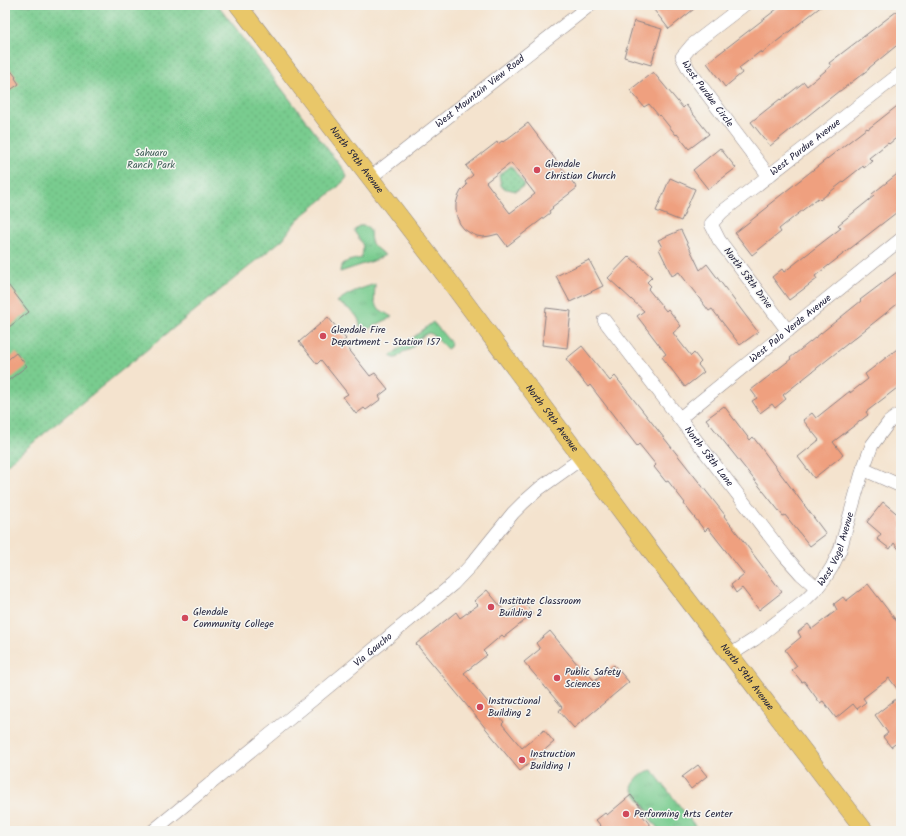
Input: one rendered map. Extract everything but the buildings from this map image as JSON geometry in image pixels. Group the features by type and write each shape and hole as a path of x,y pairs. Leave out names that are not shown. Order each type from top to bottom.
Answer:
{"main road":[{"name":"North 59th Avenue","path":"238,5 454,287 730,655 865,831"}],"street":[{"name":"West Mountain View Road","path":"370,178 590,5"},
{"name":"West Purdue Circle","path":"744,5 692,45 682,57 689,70 769,176"},
{"name":"West Purdue Avenue","path":"711,224 722,212 901,73"},
{"name":"North 58th Drive","path":"711,224 719,240 788,331"},
{"name":"West Palo Verde Avenue","path":"680,418 901,239"},
{"name":"North 58th Lane","path":"604,320 785,556 801,574 817,588"},
{"name":"West Vogel Avenue","path":"730,655 755,639 805,600 817,588 832,567 840,550 863,469 872,445 889,422 901,413"},
{"name":"Via Gaucho","path":"153,831 453,584 523,503 540,488 582,458"},
{"path":"863,469 901,486"}],"green space":[{"name":"Sahuaro Ranch Park","path":"5,5 218,5 345,172 347,177 338,187 297,220 283,239 5,466"},
{"path":"511,166 525,185 516,191 503,188 499,175"},
{"path":"359,226 369,228 372,243 385,255 376,260 340,272 340,268 344,263 361,258 363,247 354,231"},
{"path":"375,284 374,297 376,305 392,317 360,333 357,317 337,302 350,293"},
{"path":"433,322 451,343 450,347 447,349 432,334 428,333 420,338 411,349 403,352 397,358 390,356"},
{"path":"652,770 699,831 660,831 648,816 650,813 632,788 639,776"}],"place":[{"name":"Glendale Christian Church","path":"537,170"},
{"name":"Glendale Fire Department - Station 157","path":"323,336"},
{"name":"Institute Classroom Building 2","path":"491,607"},
{"name":"Glendale Community College","path":"185,618"},
{"name":"Public Safety Sciences","path":"557,678"},
{"name":"Instructional Building 2","path":"480,707"},
{"name":"Instruction Building 1","path":"522,760"},
{"name":"Performing Arts Center","path":"626,814"}]}
